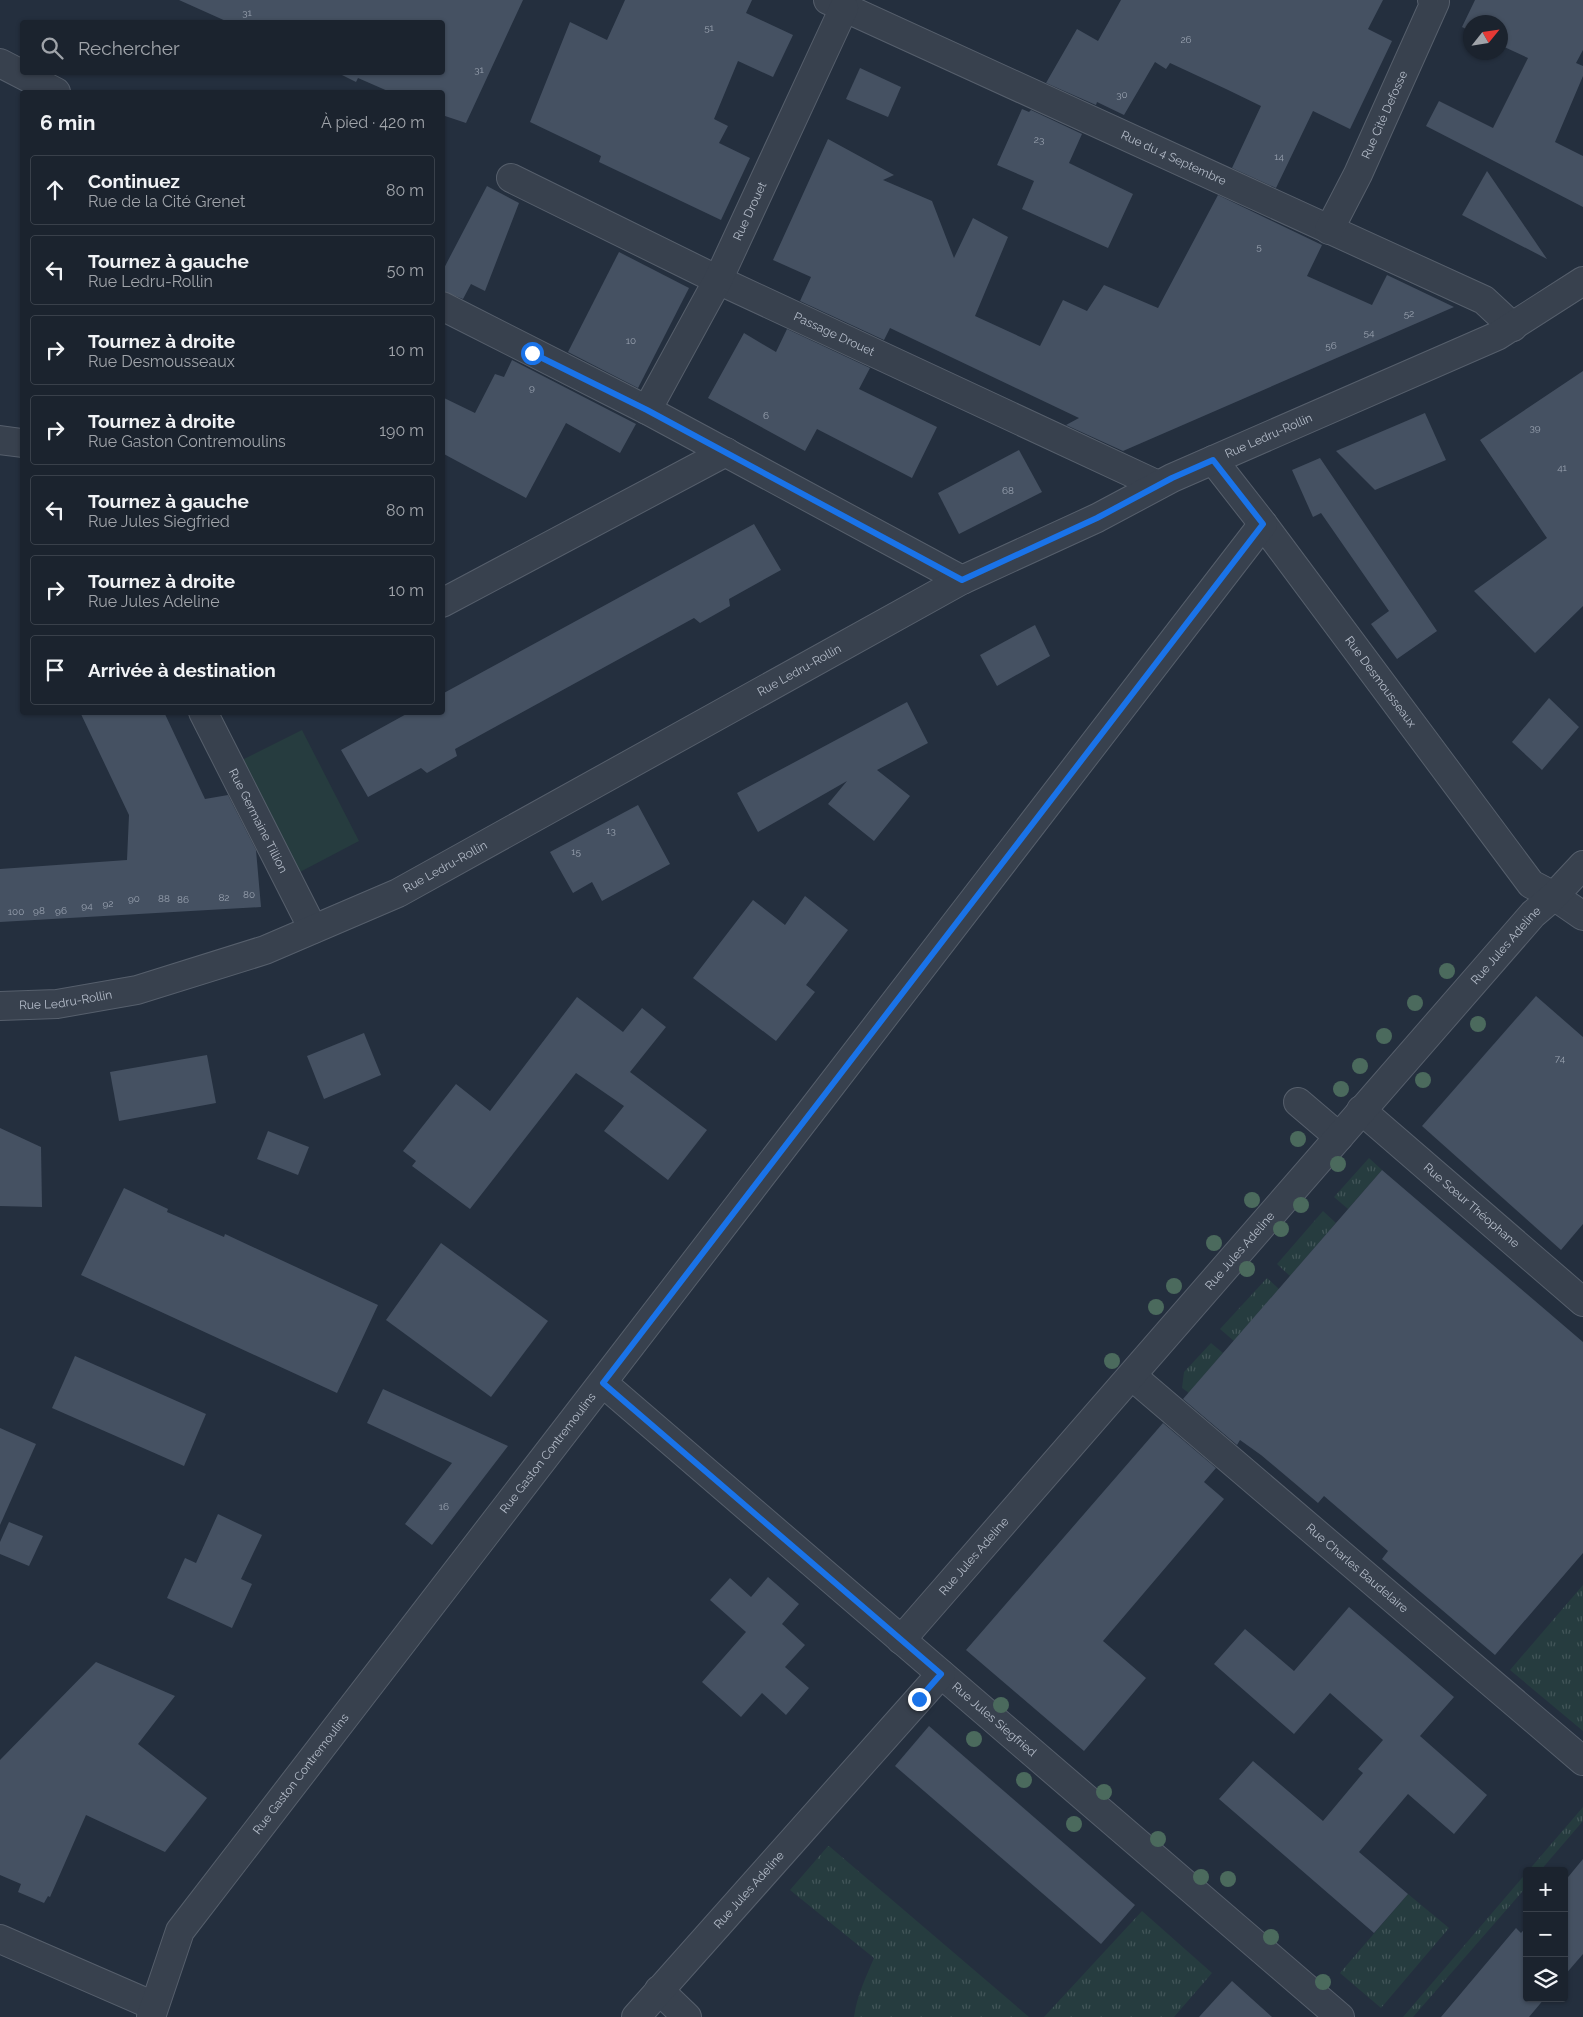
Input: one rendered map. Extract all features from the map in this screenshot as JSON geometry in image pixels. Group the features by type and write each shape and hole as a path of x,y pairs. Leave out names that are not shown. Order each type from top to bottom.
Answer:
{"street":[{"name":"Rue Cité Defosse","path":"1329,230 1358,174 1435,2 1432,0"},
{"name":"Rue du 4 Septembre","path":"836,4 1484,300 1513,327"},
{"name":"Rue Drouet","path":"647,410 718,280 836,4"},
{"path":"0,63 20,73"},
{"path":"23,75 52,90"},
{"name":"Passage Drouet","path":"511,178 718,280 1158,485"},
{"name":"Rue Ledru-Rollin","path":"0,1006 57,1004 137,990 265,950 398,893 962,580 1097,518 1158,485 1497,336 1583,281"},
{"path":"445,308 647,410 962,580"},
{"path":"0,440 20,443"},
{"path":"445,601 726,452"},
{"name":"Rue Desmousseaux","path":"1213,460 1263,524 1531,884 1554,896 1583,916"},
{"name":"Rue Gaston Contremoulins","path":"152,2012 180,1932 1263,524"},
{"name":"Rue Germaine Tillion","path":"205,715 313,929"},
{"name":"Rue Jules Adeline","path":"901,1640 1533,914 1554,896 1583,865"},
{"path":"1298,1102 1339,1137"},
{"name":"Rue Sœur Théophane","path":"1362,1110 1583,1302"},
{"name":"Rue Charles Baudelaire","path":"1132,1376 1583,1761"},
{"name":"Rue Jules Siegfried","path":"603,1383 1340,2017"},
{"name":"Rue Jules Adeline","path":"636,2017 941,1674"},
{"path":"0,1939 152,2012"},
{"path":"660,1990 687,2017"}],"green space":[{"path":"302,730 359,841 300,872 242,760"},
{"path":"1369,1158 1382,1170 1348,1209 1334,1197"},
{"path":"1323,1211 1336,1223 1290,1276 1277,1264"},
{"path":"1267,1278 1279,1289 1234,1341 1220,1329"},
{"path":"1211,1343 1223,1353 1189,1393 1182,1388 1184,1372"},
{"path":"1583,1585 1583,1731 1510,1670"},
{"path":"1583,1807 1583,1821 1543,1867 1531,1867"},
{"path":"828,1846 1029,2017 854,2017 865,1979 874,1958 790,1890"},
{"path":"1523,1877 1523,1891 1413,2017 1403,2017"},
{"path":"1408,1894 1449,1928 1381,2008 1340,1973"},
{"path":"1142,1911 1212,1973 1174,2017 1044,2017"}],"building":[{"path":"179,0 523,0 466,123 445,116 445,90 385,90 358,78 356,82 342,75 445,75 445,20 224,20"},
{"path":"625,0 752,0 746,13 793,35 773,77 738,61 714,119 728,126 719,143 750,158 721,220 599,162 601,156 530,122 570,22 607,40"},
{"path":"1121,0 1383,0 1368,29 1392,41 1350,129 1313,111 1276,188 1232,168 1261,106 1170,63 1166,69 1155,62 1124,115 1097,102 1096,105 1046,83 1077,29 1098,41"},
{"path":"1475,0 1583,0 1583,50 1576,63 1583,66 1583,76 1555,142 1583,156 1583,207 1426,126 1439,101 1493,128 1528,58 1508,49 1508,15 1468,15"},
{"path":"860,68 901,87 888,117 846,99"},
{"path":"1022,109 1029,112 1031,110 1082,134 1069,163 1133,194 1108,248 1022,209 1034,181 997,165"},
{"path":"828,139 894,175 883,180 932,201 954,258 973,218 1008,237 975,316 1040,346 1063,300 1087,311 1104,285 1158,308 1218,195 1322,245 1307,276 1372,305 1387,275 1454,307 1123,451 1066,425 1079,418 890,328 884,340 800,301 811,277 773,260"},
{"path":"1487,171 1547,259 1462,215"},
{"path":"487,186 519,203 485,291 471,284 463,299 445,292 445,266"},
{"path":"619,252 689,288 638,388 568,352"},
{"path":"787,329 870,368 859,389 937,427 912,478 817,429 805,451 708,398 744,333 776,352"},
{"path":"512,360 636,424 620,453 566,423 526,498 445,455 445,398 475,413 495,374 504,377"},
{"path":"1583,371 1583,606 1535,653 1474,591 1547,538 1480,440"},
{"path":"1425,413 1446,460 1375,490 1336,451"},
{"path":"1019,450 1042,492 959,534 938,493"},
{"path":"1320,458 1437,631 1397,659 1371,624 1389,611 1321,513 1313,517 1292,470"},
{"path":"754,524 781,570 729,599 730,606 700,623 694,618 455,749 457,756 427,773 421,768 368,797 341,750 405,715 445,715 445,692"},
{"path":"1035,625 1050,656 997,686 980,655"},
{"path":"1549,698 1579,727 1542,770 1512,742"},
{"path":"907,702 928,743 877,770 910,796 874,841 828,804 847,781 758,832 737,793"},
{"path":"81,715 165,715 205,799 228,795 256,850 261,907 0,922 0,869 127,860 129,815"},
{"path":"638,805 670,864 602,901 592,882 573,893 550,852"},
{"path":"805,896 848,930 806,985 815,992 776,1041 693,978 753,900 785,925"},
{"path":"1536,996 1583,1037 1583,1224 1561,1250 1422,1126"},
{"path":"577,997 623,1032 642,1008 666,1027 630,1072 707,1130 668,1180 604,1131 624,1106 576,1073 470,1209 412,1166 416,1161 403,1151 456,1084 490,1111"},
{"path":"364,1033 381,1075 324,1099 307,1056"},
{"path":"207,1055 216,1103 119,1121 110,1072"},
{"path":"0,1128 41,1147 42,1207 0,1206"},
{"path":"268,1131 309,1147 298,1175 257,1159"},
{"path":"1382,1170 1583,1342 1583,1553 1495,1655 1382,1559 1388,1551 1324,1496 1318,1503 1261,1455 1240,1440 1237,1445 1183,1399"},
{"path":"124,1188 168,1209 167,1212 224,1237 225,1234 378,1305 337,1393 81,1275"},
{"path":"441,1243 548,1321 491,1397 386,1320"},
{"path":"75,1356 206,1414 184,1466 52,1408"},
{"path":"383,1389 508,1446 432,1545 405,1524 452,1463 367,1423"},
{"path":"1163,1423 1216,1468 1204,1482 1224,1499 1103,1641 1146,1678 1084,1751 966,1650"},
{"path":"0,1428 36,1444 0,1525"},
{"path":"218,1514 262,1535 241,1579 252,1584 232,1628 167,1598 185,1558 196,1563"},
{"path":"9,1522 43,1536 29,1566 0,1554 0,1542"},
{"path":"768,1577 799,1604 782,1624 805,1645 785,1667 809,1688 786,1715 762,1693 741,1717 702,1682 746,1632 710,1600 730,1578 751,1597"},
{"path":"1349,1607 1454,1697 1420,1736 1487,1795 1454,1834 1408,1794 1359,1852 1408,1894 1374,1933 1219,1799 1253,1761 1323,1821 1363,1773 1358,1769 1383,1740 1330,1693 1294,1734 1214,1664 1245,1629 1294,1671"},
{"path":"96,1662 175,1696 138,1744 207,1798 165,1852 86,1815 50,1897 48,1896 44,1903 18,1892 21,1884 0,1875 0,1760"},
{"path":"929,1726 1135,1905 1101,1944 895,1766"},
{"path":"1583,1859 1583,1954 1568,1971 1568,1912 1568,1877"},
{"path":"1516,1928 1521,1933 1523,1931 1523,2002 1542,2002 1529,2017 1441,2017"},
{"path":"1232,1981 1272,2017 1199,2017"}],"route":[{"path":"532,353 647,410 962,580 1097,518 1172,478 1213,460 1263,524 603,1383 941,1674 919,1699"}]}
